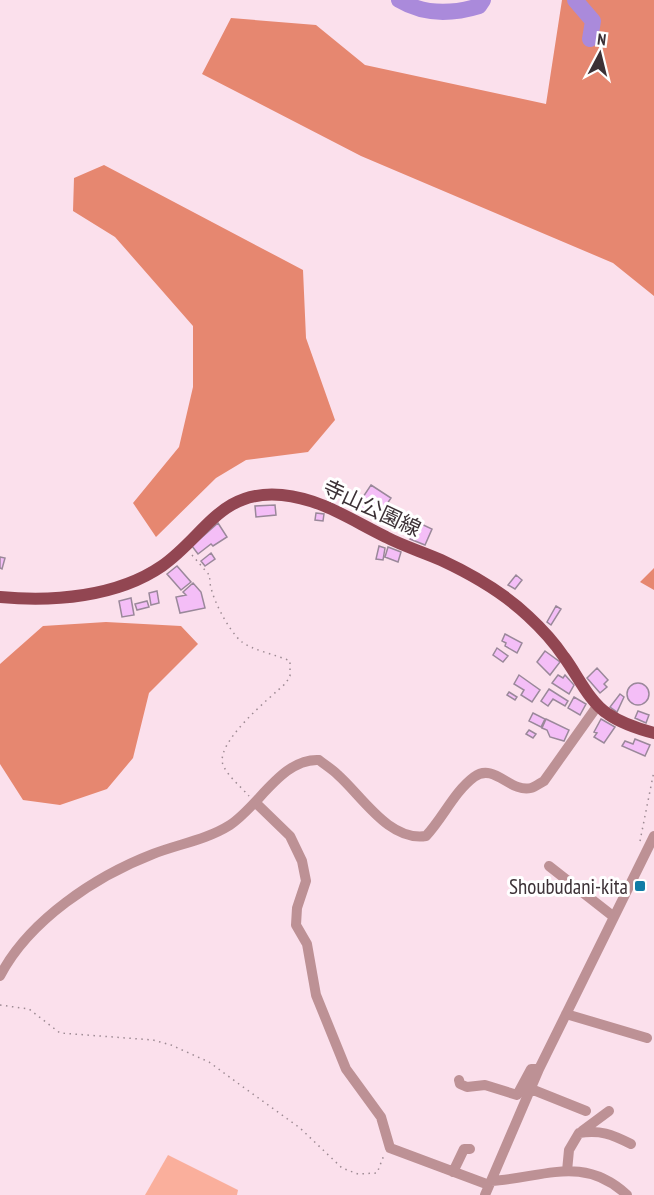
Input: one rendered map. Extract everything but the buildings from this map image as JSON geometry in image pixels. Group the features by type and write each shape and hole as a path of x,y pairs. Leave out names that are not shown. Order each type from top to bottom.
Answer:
{"main road":[{"name":"寺山公園線","path":"0,597 52,599 94,593 154,571 216,515 237,501 265,495 281,495 319,502 387,538 459,569 517,606 554,644 598,705 614,718 654,733"}],"street":[{"path":"0,976 4,961 29,933 101,877 175,846 206,838 231,824 300,762 319,760 336,773 358,799 390,825 416,838 426,836 459,793 473,778 483,772 492,773 523,788 530,788 543,781 598,705"},
{"path":"256,803 290,836 302,861 306,881 297,908 296,926 307,944 316,995 346,1069 381,1117 390,1148 488,1187 567,1170 583,1171 605,1178 627,1195"},
{"path":"488,1187 539,1069 654,836"},
{"path":"549,866 614,916"},
{"path":"566,1014 647,1038"},
{"path":"459,1080 460,1084 467,1088 485,1085 517,1095 531,1069 539,1069"},
{"path":"531,1089 586,1111"},
{"path":"567,1170 569,1150 579,1133 609,1111"},
{"path":"579,1133 597,1130 609,1132 631,1144"},
{"path":"453,1172 464,1149 470,1149"}],"path":[{"path":"184,545 210,576 208,584 213,600 242,642 290,661 290,676 286,683 248,717 226,745 222,755 223,766 256,803"},
{"path":"639,850 654,771"},
{"path":"0,1005 28,1009 60,1033 164,1042 209,1062 300,1128 333,1162 349,1172 377,1173 390,1148"}],"shaded area":[{"path":"562,0 654,0 654,296 613,263 361,156 202,74 231,18 316,25 365,65 546,104"},
{"path":"104,165 303,270 306,338 335,420 308,452 246,460 216,478 156,537 133,503 179,447 193,387 193,326 115,237 73,211 74,178"},
{"path":"654,568 654,590 640,582"},
{"path":"106,622 181,626 198,644 149,693 133,758 107,789 60,805 23,800 0,764 0,664 43,626"},
{"path":"168,1155 238,1190 237,1195 145,1195"}],"waterway":[{"path":"399,0 418,8 439,12 469,9 479,6 483,0"},
{"path":"575,0 593,21 590,39"}],"place":[{"name":"Shoubudani-kita","path":"640,886"}]}
